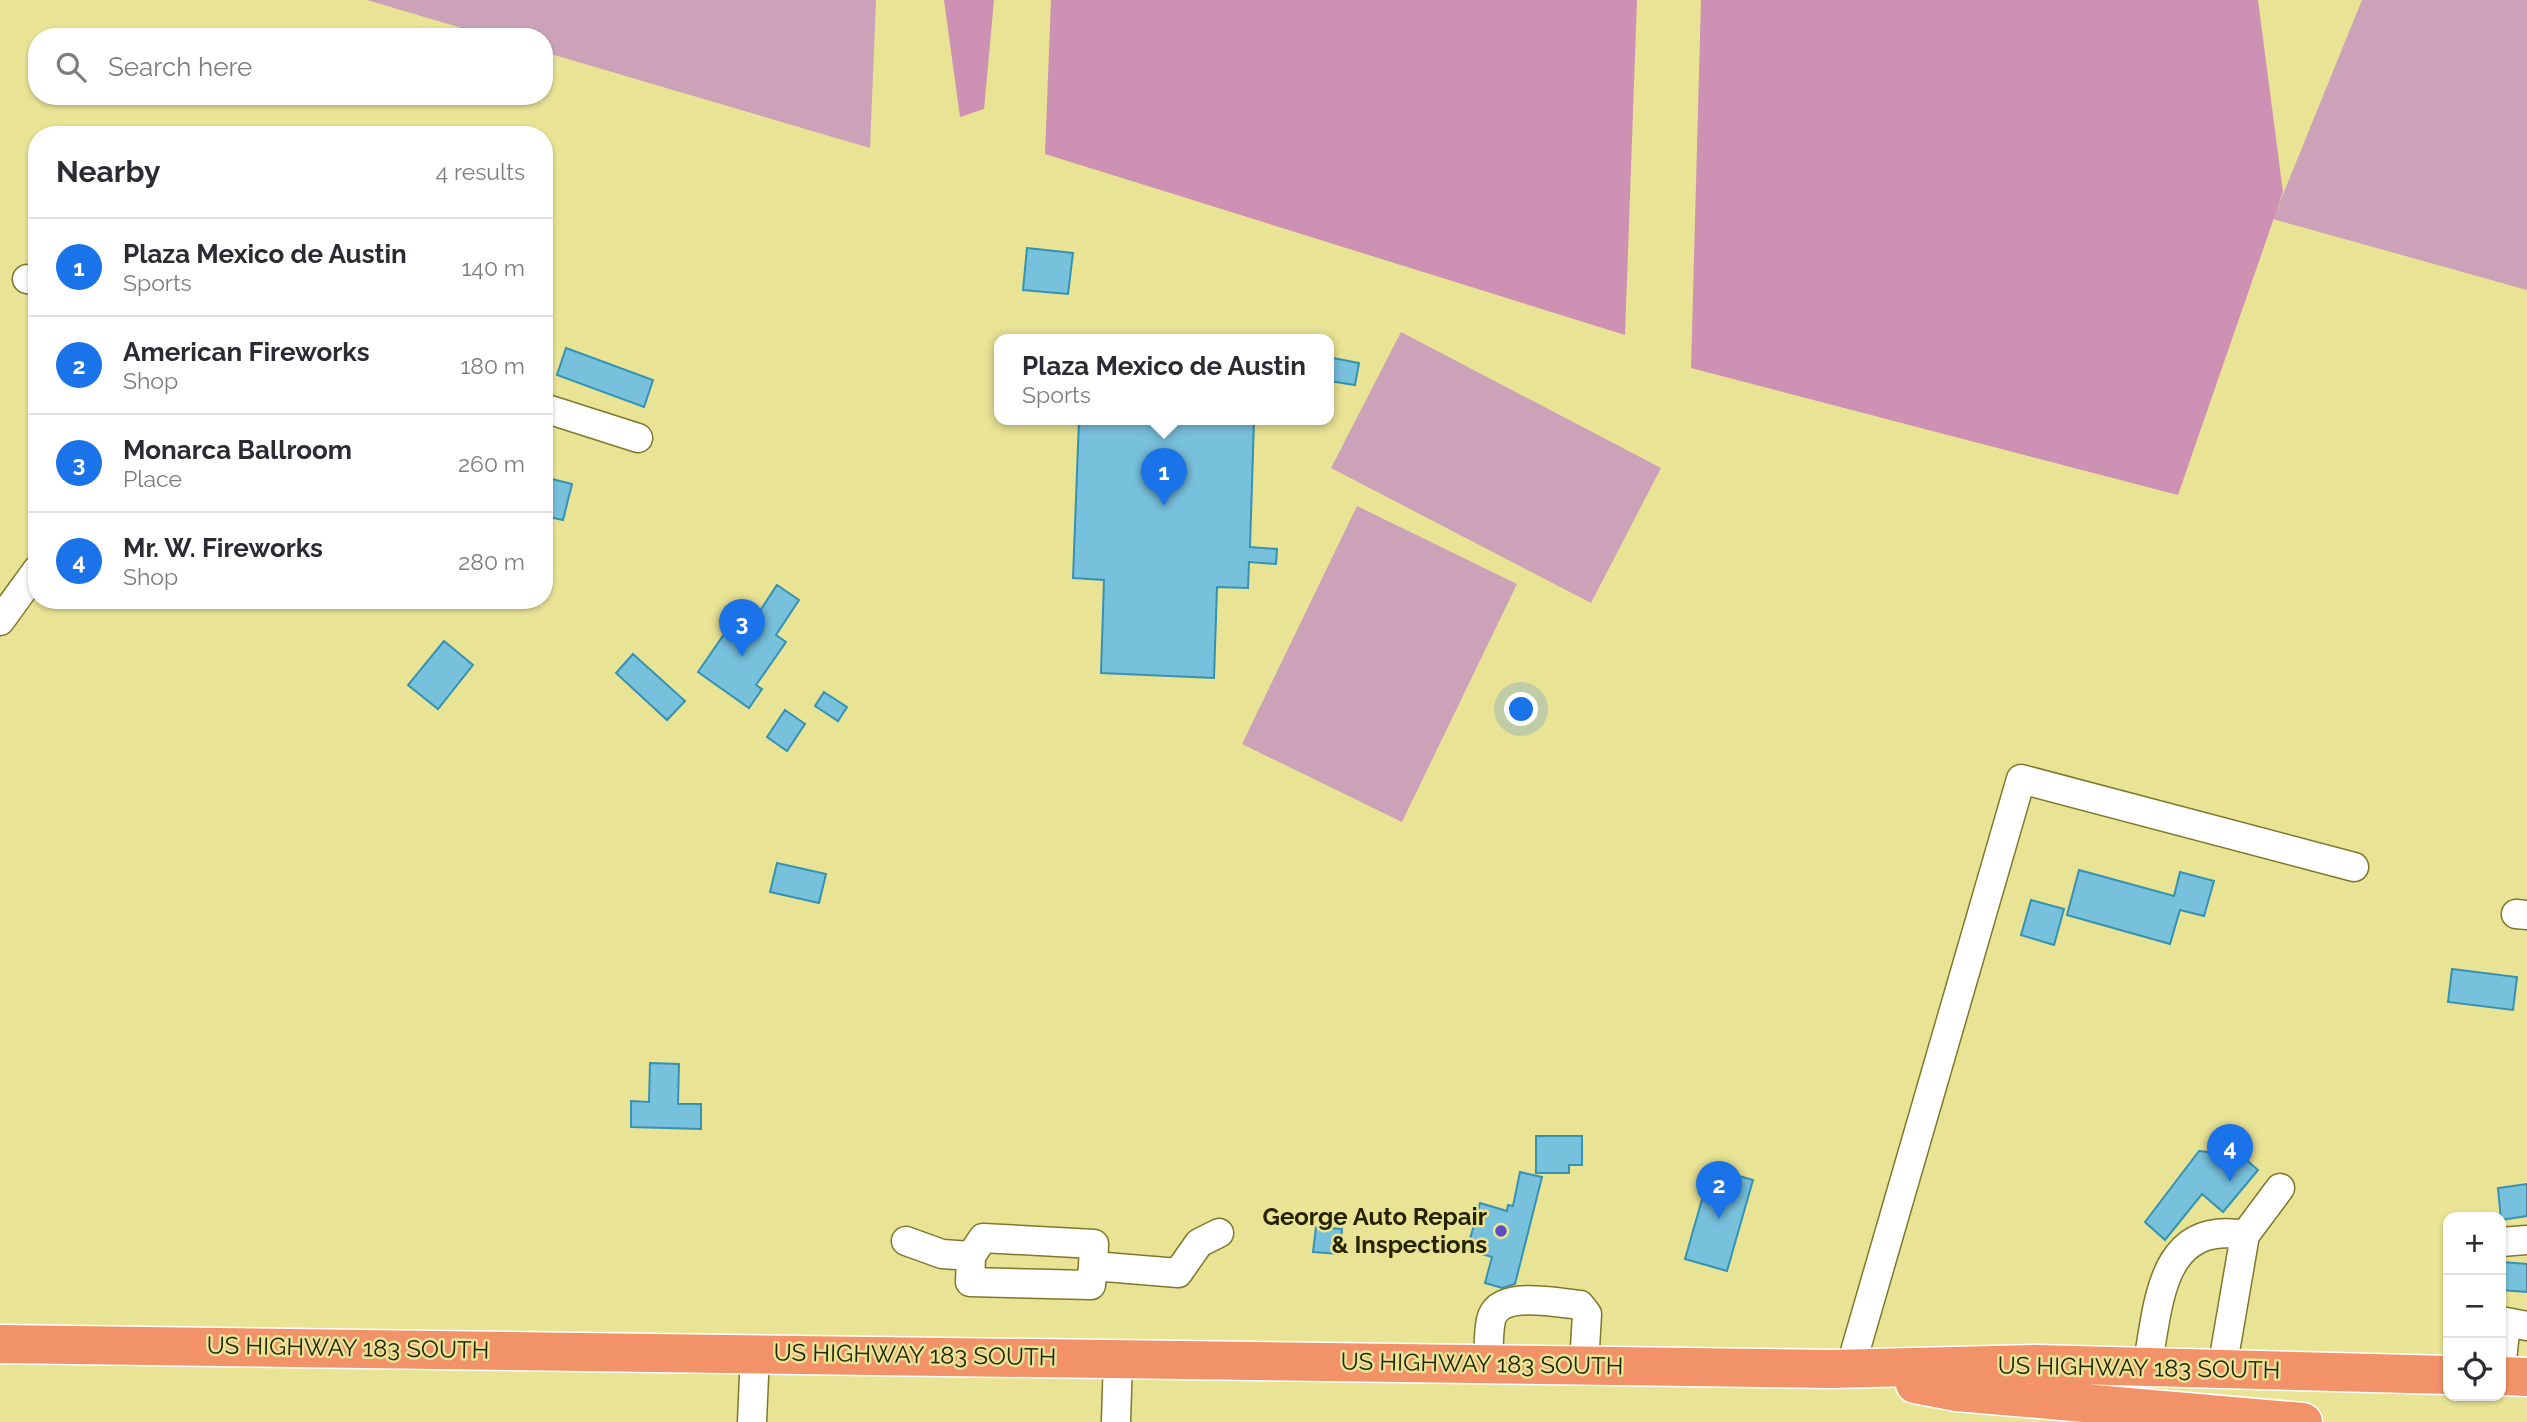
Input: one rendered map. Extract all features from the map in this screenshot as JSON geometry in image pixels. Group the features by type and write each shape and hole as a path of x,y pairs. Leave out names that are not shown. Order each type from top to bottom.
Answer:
{"highway":[{"name":"US HIGHWAY 183 SOUTH","path":"0,1344 1840,1369 2037,1364 2443,1375"},
{"name":"US HIGHWAY 183 SOUTH","path":"1840,1369 1957,1392 2303,1422"},
{"path":"2506,1376 2527,1377"}],"street":[{"path":"553,411 638,438"},
{"path":"0,621 28,582"},
{"path":"1840,1369 2021,779 2354,867"},
{"path":"2222,1369 2245,1235 2280,1188"},
{"path":"2147,1367 2164,1279 2171,1264 2201,1236 2221,1231 2245,1235"},
{"path":"1093,1266 1178,1273 1199,1242 1219,1233"},
{"path":"983,1238 1094,1244 1093,1266 1091,1285 971,1282 971,1256 983,1238"},
{"path":"2506,1242 2527,1240"},
{"path":"906,1241 942,1254 971,1256"},
{"path":"1488,1364 1492,1318 1500,1306 1514,1300 1580,1305 1587,1314 1584,1366"},
{"path":"2506,1346 2511,1323"},
{"path":"752,1422 755,1353"},
{"path":"1116,1422 1118,1358"}],"shaded area":[{"path":"367,0 876,0 870,148 553,55 553,28 462,28"},
{"path":"944,0 994,0 984,109 960,117"},
{"path":"1051,0 1637,0 1625,335 1045,154"},
{"path":"1701,0 2258,0 2283,192 2178,495 1691,368"},
{"path":"2362,0 2527,0 2527,290 2273,219"},
{"path":"1401,332 1661,468 1591,603 1331,468"},
{"path":"1357,506 1517,584 1402,822 1242,744"}],"building":[{"path":"1027,248 1073,253 1068,294 1023,290"},
{"path":"566,348 653,380 644,407 557,375"},
{"path":"1334,358 1359,363 1355,385 1334,382"},
{"path":"1079,425 1254,425 1250,547 1277,549 1276,564 1249,562 1248,588 1217,587 1214,678 1101,673 1104,580 1073,578"},
{"path":"553,479 572,484 563,520 553,518"},
{"path":"777,585 799,600 776,635 786,642 756,685 762,689 749,708 698,672 740,611 754,620"},
{"path":"444,641 473,665 438,709 408,685"},
{"path":"633,654 685,701 667,720 616,673"},
{"path":"824,692 847,707 838,721 815,706"},
{"path":"785,710 805,724 787,751 767,737"},
{"path":"777,863 826,874 819,903 770,892"},
{"path":"2079,870 2174,896 2180,872 2214,881 2204,916 2180,910 2170,944 2067,915"},
{"path":"2031,900 2064,909 2054,945 2021,935"},
{"path":"2452,969 2517,977 2513,1010 2448,1002"},
{"path":"650,1063 679,1064 678,1104 701,1104 701,1129 631,1127 631,1101 649,1102"},
{"path":"1536,1136 1582,1136 1582,1165 1569,1165 1569,1173 1536,1173"},
{"path":"2199,1151 2242,1156 2258,1170 2223,1212 2202,1194 2165,1240 2145,1222"},
{"path":"1711,1168 1753,1180 1727,1271 1685,1259"},
{"name":"George Auto Repair & Inspections","path":"1520,1172 1542,1177 1515,1284 1502,1288 1485,1283 1492,1257 1467,1250 1480,1203 1507,1211 1508,1205 1513,1206"},
{"path":"2527,1184 2527,1216 2506,1219 2506,1212 2500,1212 2498,1188"},
{"path":"1316,1227 1342,1229 1340,1254 1313,1252"},
{"path":"2506,1262 2527,1264 2527,1292 2506,1290"}],"place":[{"name":"Plaza Mexico de Austin","path":"1164,506"},
{"name":"Monarca Ballroom","path":"742,657"},
{"name":"Mr. W. Fireworks","path":"2230,1182"},
{"name":"American Fireworks","path":"1719,1219"},
{"name":"George Auto Repair & Inspections","path":"1501,1231"}]}
